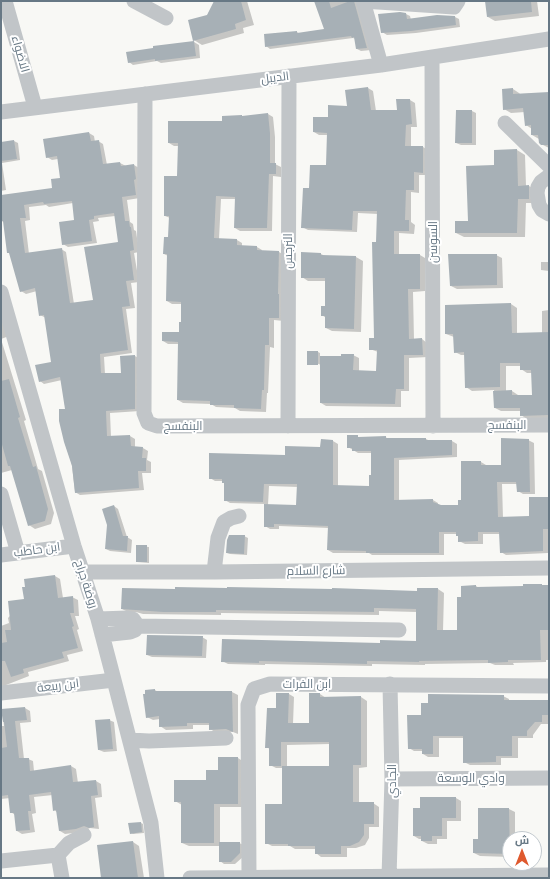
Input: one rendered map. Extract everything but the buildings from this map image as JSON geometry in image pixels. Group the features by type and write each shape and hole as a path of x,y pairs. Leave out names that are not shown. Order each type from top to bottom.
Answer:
{"street":[{"name":"الاضواء","path":"5,1 35,107"},
{"path":"134,1 166,18"},
{"path":"382,65 362,1 454,7 458,1"},
{"name":"الديبل","path":"1,112 382,65 549,39"},
{"name":"السوسن","path":"432,57 433,426"},
{"name":"النرجس","path":"288,426 289,76"},
{"name":"البنفسج","path":"145,94 144,413 148,423 157,426 549,425"},
{"path":"505,123 549,166"},
{"path":"549,176 541,182 537,193 538,205 542,210 549,214"},
{"name":"روضة جراح","path":"1,292 74,546 98,619 151,823 157,878"},
{"path":"1,494 18,553"},
{"path":"214,572 218,538 224,522 239,516"},
{"name":"ابن حاطب","path":"1,555 74,546"},
{"name":"شارع السلام","path":"83,572 549,568"},
{"path":"98,619 128,618 132,619 138,626 399,630"},
{"path":"102,635 130,632 135,630 138,626"},
{"name":"ابن ربيعة","path":"1,693 114,680"},
{"name":"ابن الفرات","path":"249,876 248,706 254,690 270,684 549,686"},
{"name":"الجادي","path":"389,877 392,779 390,684"},
{"path":"130,740 149,741 226,738"},
{"name":"وادي الوسعة","path":"392,779 549,778"},
{"path":"1,861 58,855 69,843 84,835"},
{"path":"58,855 62,878"},
{"path":"190,878 249,876 389,877 549,875"}]}
